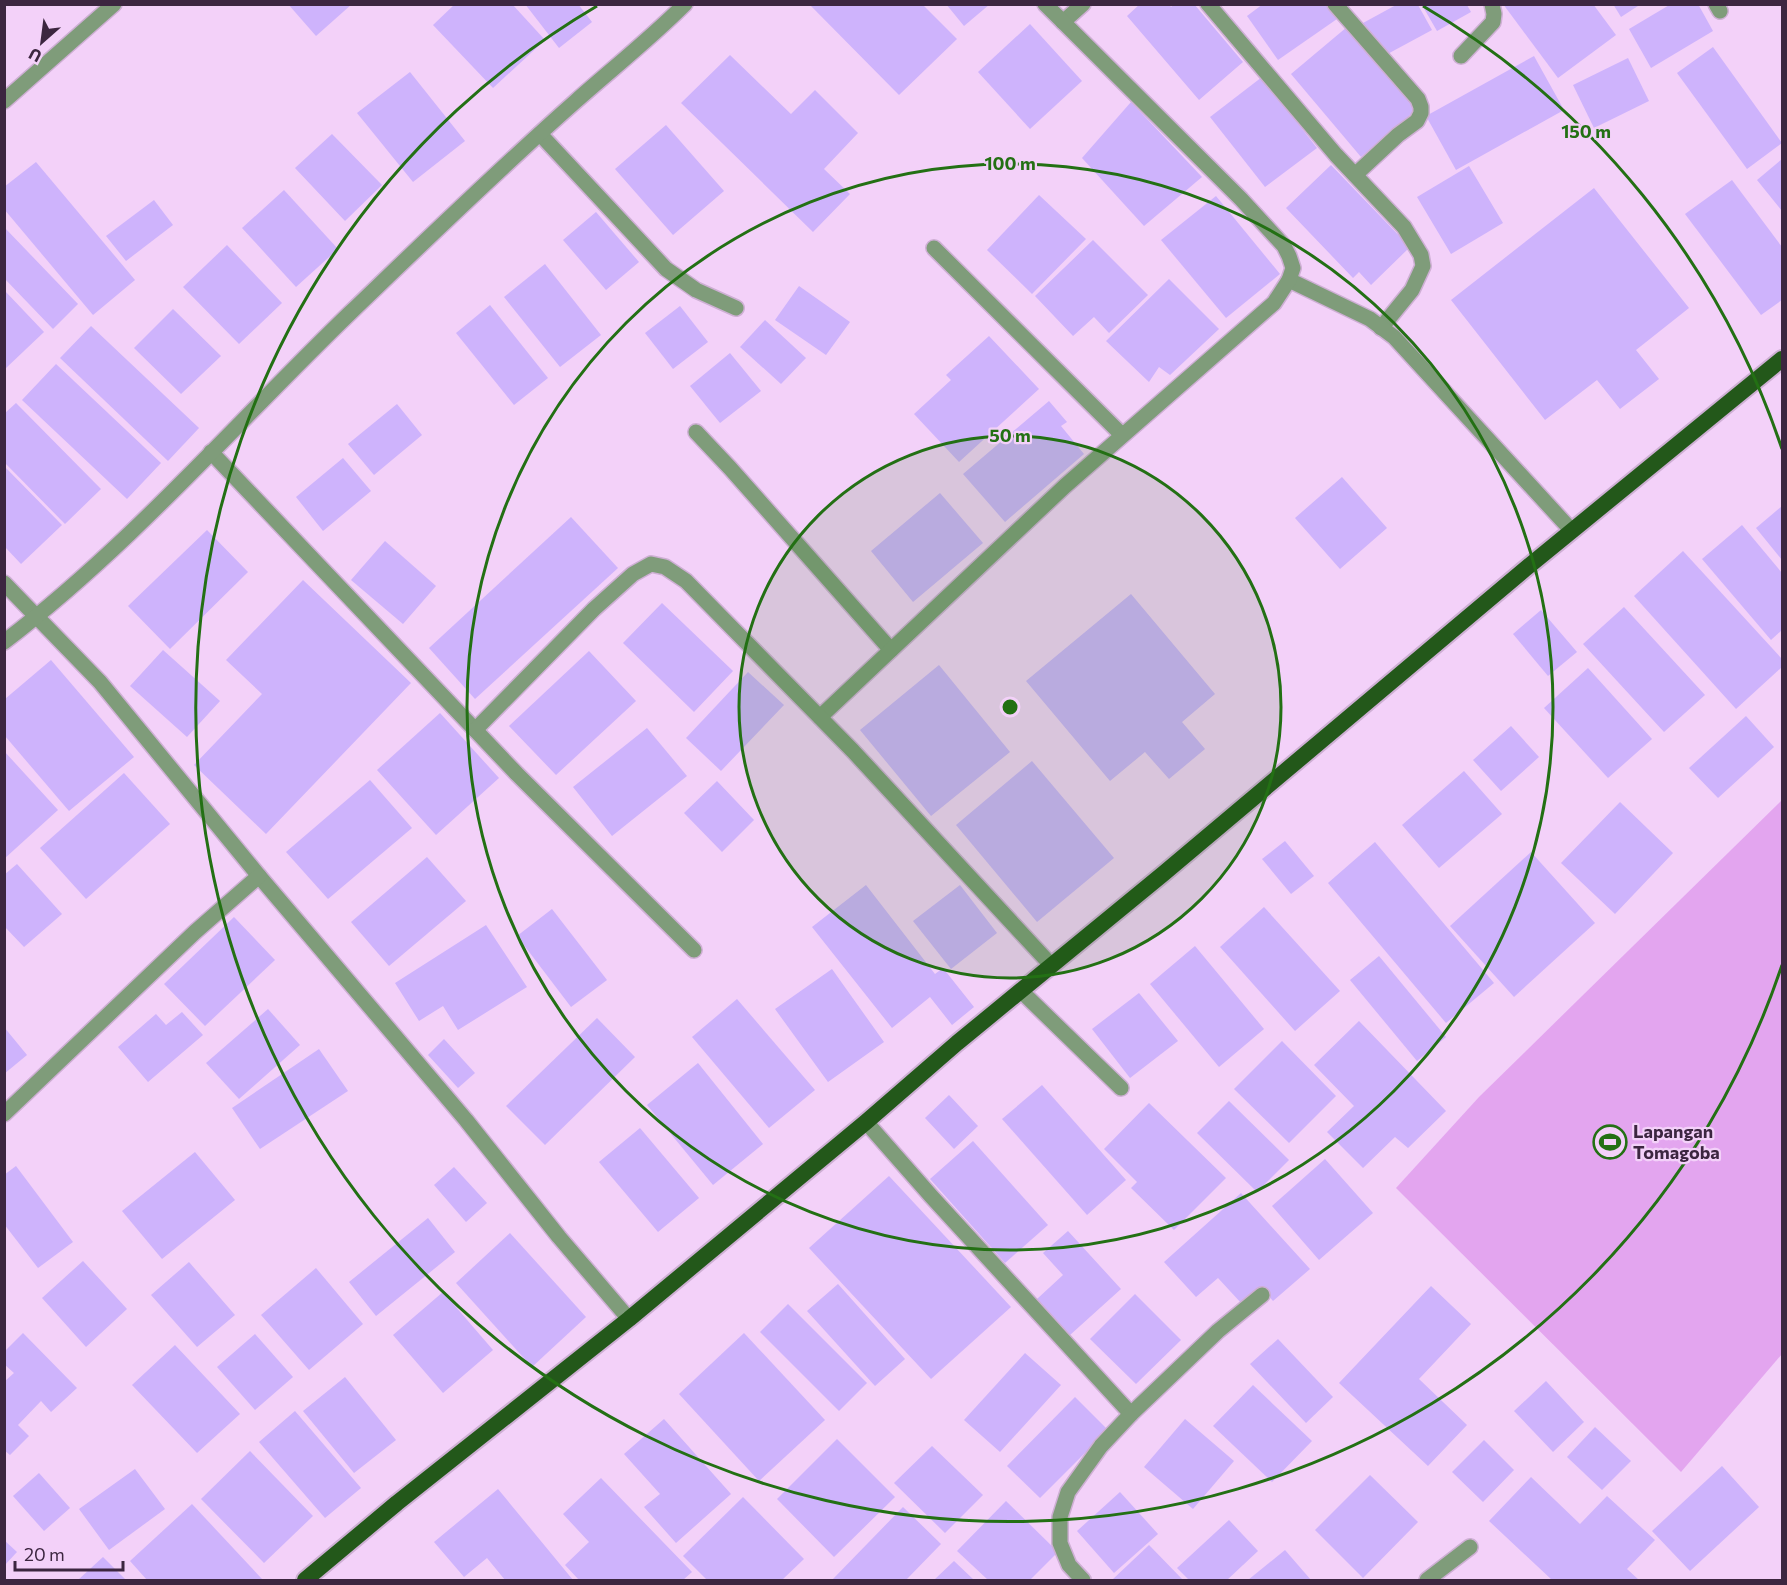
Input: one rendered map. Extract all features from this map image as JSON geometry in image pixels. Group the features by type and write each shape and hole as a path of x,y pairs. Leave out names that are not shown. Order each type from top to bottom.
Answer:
{"highway":[{"path":"305,1581 397,1503 629,1319 1572,531 1782,359"}],"street":[{"path":"4,101 114,4"},
{"path":"4,642 38,616 159,506 348,315 494,175 657,32 684,4"},
{"path":"820,717 1065,486 1274,303 1289,280 1293,268 1284,246 1241,199 1045,4"},
{"path":"1063,22 1083,4"},
{"path":"1208,4 1336,155 1404,227 1421,255 1423,266 1412,290 1381,328"},
{"path":"1335,4 1418,99 1421,107 1417,121 1398,135 1355,175"},
{"path":"1461,56 1493,22 1492,4"},
{"path":"540,134 666,269 696,290 736,308"},
{"path":"934,249 1122,435"},
{"path":"1289,280 1370,319 1394,337 1572,531"},
{"path":"696,432 891,650"},
{"path":"211,452 517,774 694,950"},
{"path":"475,730 594,609 633,574 651,564 665,567 686,581 854,751 1051,965"},
{"path":"4,583 100,682 259,876 459,1111 559,1237 629,1319"},
{"path":"4,1114 195,932 259,876"},
{"path":"1021,991 1121,1088"},
{"path":"866,1122 1131,1414"},
{"path":"1083,1581 1069,1565 1060,1543 1060,1517 1068,1492 1101,1446 1131,1414 1218,1331 1262,1295"},
{"path":"1427,1581 1470,1547"}],"shaded area":[{"name":"Lapangan Tomagoba","path":"1782,800 1782,1354 1681,1472 1396,1188 1479,1097"}],"building":[{"path":"288,4 352,4 316,36"},
{"path":"455,4 512,4 545,40 493,88 433,25"},
{"path":"525,4 578,4 592,22 559,48"},
{"path":"809,4 922,4 957,39 899,95"},
{"path":"946,4 990,4 964,26"},
{"path":"1140,4 1169,4 1171,7 1174,4 1194,4 1243,62 1199,100 1127,16"},
{"path":"1263,4 1327,4 1337,19 1278,60 1247,16"},
{"path":"1503,4 1593,4 1616,35 1558,78"},
{"path":"1613,4 1641,4 1621,17"},
{"path":"1671,4 1698,4 1713,31 1651,68 1629,29"},
{"path":"1396,5 1418,5 1432,30 1382,57 1363,23"},
{"path":"1422,5 1467,5 1471,12 1437,31"},
{"path":"1030,24 1082,81 1030,129 978,72"},
{"path":"1347,27 1417,109 1361,157 1291,74"},
{"path":"1713,47 1782,143 1747,169 1677,73"},
{"path":"730,55 791,114 815,90 858,133 824,169 850,194 813,232 681,103"},
{"path":"1534,56 1564,110 1456,170 1426,116"},
{"path":"1628,58 1649,101 1594,128 1573,85"},
{"path":"410,72 465,141 413,182 357,113"},
{"path":"1262,77 1317,148 1265,187 1210,117"},
{"path":"1131,102 1202,177 1144,226 1082,158"},
{"path":"666,125 724,191 673,235 615,169"},
{"path":"332,134 382,185 345,221 295,168"},
{"path":"1782,159 1782,211 1757,180"},
{"path":"36,162 135,280 93,315 4,209 4,187"},
{"path":"1331,165 1410,247 1371,285 1359,272 1353,278 1286,208"},
{"path":"1469,166 1503,223 1451,254 1417,197"},
{"path":"1732,180 1782,247 1782,300 1761,315 1685,214"},
{"path":"1594,188 1689,308 1636,350 1659,379 1620,409 1597,380 1545,420 1451,300"},
{"path":"284,190 338,249 296,287 242,228"},
{"path":"1039,195 1086,239 1032,294 987,250"},
{"path":"1216,196 1280,274 1226,318 1161,240"},
{"path":"154,200 173,225 126,261 106,236"},
{"path":"596,212 639,262 606,290 563,240"},
{"path":"4,227 78,304 53,329 4,278"},
{"path":"1093,240 1148,295 1109,333 1094,317 1073,336 1035,296"},
{"path":"227,245 282,303 239,344 183,287"},
{"path":"545,264 601,335 560,367 504,297"},
{"path":"1169,279 1219,329 1170,375 1159,367 1149,382 1106,341"},
{"path":"799,286 850,322 826,355 775,320"},
{"path":"5,291 44,332 5,369"},
{"path":"490,305 548,378 514,405 456,333"},
{"path":"680,306 708,342 673,369 645,333"},
{"path":"173,309 221,356 181,394 134,348"},
{"path":"765,320 806,358 781,384 740,347"},
{"path":"91,326 199,428 168,461 60,358"},
{"path":"989,336 1039,389 959,462 914,414 951,380 946,375"},
{"path":"730,353 761,391 720,423 690,386"},
{"path":"56,364 161,463 127,499 22,400"},
{"path":"1049,401 1067,422 1061,426 1084,454 1005,522 963,474"},
{"path":"16,403 101,489 65,524 4,462 4,414"},
{"path":"397,404 422,435 374,475 348,444"},
{"path":"343,458 371,491 323,531 296,497"},
{"path":"5,467 62,525 21,564 5,547"},
{"path":"1342,477 1387,528 1340,569 1295,518"},
{"path":"940,493 983,543 913,602 871,551"},
{"path":"1782,506 1782,560 1756,528"},
{"path":"571,517 618,568 475,699 429,648"},
{"path":"1742,525 1782,573 1782,630 1771,640 1702,559"},
{"path":"207,530 248,572 170,649 128,606"},
{"path":"385,541 436,586 403,624 351,580"},
{"path":"1683,551 1782,659 1782,667 1736,709 1634,596"},
{"path":"303,580 411,683 266,834 194,765 262,694 226,660"},
{"path":"1131,594 1215,694 1182,722 1205,749 1169,779 1145,752 1110,781 1026,681"},
{"path":"662,603 733,671 694,712 623,643"},
{"path":"1624,607 1705,695 1664,732 1583,644"},
{"path":"1541,610 1577,652 1548,676 1513,634"},
{"path":"163,650 220,701 187,737 130,686"},
{"path":"589,651 636,701 556,775 509,726"},
{"path":"51,660 134,757 69,811 5,736 5,699"},
{"path":"939,665 1010,752 931,816 860,730"},
{"path":"1588,668 1652,739 1608,778 1544,708"},
{"path":"748,672 784,705 721,771 686,738"},
{"path":"440,713 499,778 436,835 377,770"},
{"path":"1746,716 1774,747 1718,798 1689,768"},
{"path":"1511,726 1539,757 1501,791 1473,760"},
{"path":"647,728 687,776 612,836 573,787"},
{"path":"4,751 58,810 4,859"},
{"path":"1032,761 1114,858 1037,922 956,825"},
{"path":"1464,771 1502,814 1439,868 1402,825"},
{"path":"124,773 170,824 86,899 40,848"},
{"path":"370,780 412,828 328,899 286,852"},
{"path":"717,781 754,820 722,852 684,813"},
{"path":"1620,802 1673,853 1615,914 1561,863"},
{"path":"1285,841 1314,876 1291,894 1262,859"},
{"path":"1375,842 1494,983 1446,1023 1328,883"},
{"path":"1531,852 1595,923 1514,997 1450,926"},
{"path":"427,857 466,901 389,966 351,922"},
{"path":"17,864 62,914 24,947 4,926 4,875"},
{"path":"866,885 935,974 943,968 974,1007 952,1025 930,997 892,1028 812,927"},
{"path":"960,885 997,933 951,969 913,921"},
{"path":"1264,907 1340,991 1295,1031 1220,947"},
{"path":"552,909 607,980 571,1007 517,936"},
{"path":"234,917 275,960 205,1026 164,984"},
{"path":"486,925 527,987 458,1030 443,1006 419,1021 395,983"},
{"path":"1195,946 1264,1029 1219,1067 1150,984"},
{"path":"1379,956 1446,1037 1417,1061 1350,980"},
{"path":"832,969 884,1042 828,1082 775,1009"},
{"path":"1139,993 1178,1041 1130,1078 1092,1029"},
{"path":"737,999 815,1090 769,1128 692,1037"},
{"path":"268,1009 300,1045 239,1099 206,1063"},
{"path":"182,1012 203,1035 148,1082 118,1047 156,1014 166,1025"},
{"path":"597,1018 635,1057 545,1145 506,1106"},
{"path":"1359,1021 1446,1111 1408,1148 1395,1137 1363,1168 1327,1132 1354,1106 1314,1065"},
{"path":"4,1027 27,1055 4,1074"},
{"path":"444,1039 475,1073 458,1088 428,1055"},
{"path":"1282,1041 1336,1096 1289,1143 1234,1089"},
{"path":"319,1049 348,1091 260,1149 232,1108"},
{"path":"698,1063 763,1144 713,1185 647,1105"},
{"path":"1042,1085 1126,1180 1087,1215 1002,1119"},
{"path":"949,1095 978,1126 954,1149 925,1118"},
{"path":"1229,1101 1289,1160 1257,1192 1197,1133"},
{"path":"1149,1103 1226,1178 1174,1230 1131,1188 1137,1182 1104,1149"},
{"path":"640,1128 699,1198 658,1232 599,1162"},
{"path":"973,1141 1048,1225 1005,1263 930,1179"},
{"path":"195,1152 235,1200 162,1259 122,1211"},
{"path":"1325,1159 1373,1213 1319,1260 1272,1206"},
{"path":"16,1166 73,1242 38,1268 4,1224 4,1175"},
{"path":"454,1167 487,1203 466,1222 434,1185"},
{"path":"889,1176 1011,1307 931,1379 809,1248"},
{"path":"1241,1193 1310,1269 1273,1301 1261,1287 1242,1304 1218,1278 1196,1297 1164,1262"},
{"path":"428,1218 455,1252 376,1316 349,1282"},
{"path":"1068,1231 1121,1289 1070,1335 1037,1299 1063,1275 1043,1253"},
{"path":"510,1233 586,1317 532,1367 456,1283"},
{"path":"83,1261 127,1309 86,1347 42,1298"},
{"path":"189,1262 235,1315 197,1347 151,1295"},
{"path":"316,1268 363,1324 309,1370 261,1315"},
{"path":"838,1284 905,1359 875,1386 807,1311"},
{"path":"1431,1286 1471,1324 1419,1379 1467,1425 1428,1466 1339,1383"},
{"path":"443,1292 493,1350 443,1393 393,1335"},
{"path":"1135,1294 1181,1340 1136,1384 1090,1339"},
{"path":"788,1304 867,1383 839,1411 760,1332"},
{"path":"23,1333 77,1388 51,1412 41,1401 18,1425 29,1436 10,1455 4,1450 4,1382 14,1373 4,1364 4,1352"},
{"path":"744,1333 825,1420 759,1481 679,1394"},
{"path":"255,1334 293,1377 255,1410 217,1367"},
{"path":"1278,1339 1333,1397 1306,1423 1250,1364"},
{"path":"175,1345 240,1414 197,1453 132,1385"},
{"path":"1025,1353 1061,1385 1000,1452 964,1420"},
{"path":"345,1377 396,1440 354,1473 303,1411"},
{"path":"1546,1381 1584,1422 1553,1452 1514,1411"},
{"path":"1253,1385 1312,1441 1272,1482 1213,1426"},
{"path":"1075,1397 1108,1430 1040,1498 1007,1466"},
{"path":"295,1411 361,1488 325,1518 259,1442"},
{"path":"664,1419 731,1494 676,1543 644,1507 660,1494 624,1454"},
{"path":"1185,1419 1234,1461 1193,1509 1144,1467"},
{"path":"1595,1427 1631,1461 1602,1490 1567,1457"},
{"path":"837,1439 895,1497 834,1557 777,1499"},
{"path":"1484,1440 1514,1470 1483,1502 1452,1472"},
{"path":"932,1446 983,1495 945,1533 894,1483"},
{"path":"250,1451 313,1516 264,1563 201,1499"},
{"path":"1722,1466 1759,1507 1690,1571 1652,1531"},
{"path":"135,1469 165,1509 109,1550 79,1509"},
{"path":"39,1473 70,1508 44,1531 13,1496"},
{"path":"1370,1475 1418,1522 1363,1578 1315,1530"},
{"path":"1531,1477 1580,1524 1607,1496 1655,1540 1627,1569 1639,1580 1552,1580 1489,1521"},
{"path":"601,1478 692,1572 683,1580 579,1580 565,1565 589,1542 563,1514"},
{"path":"498,1489 573,1580 505,1580 487,1558 464,1577 434,1542"},
{"path":"1120,1492 1158,1534 1114,1573 1077,1531"},
{"path":"743,1497 804,1559 782,1580 707,1580 683,1556"},
{"path":"1006,1501 1058,1552 1030,1580 988,1580 957,1551"},
{"path":"192,1504 261,1580 147,1580 130,1561"},
{"path":"903,1507 941,1544 906,1580 832,1580"},
{"path":"1229,1520 1258,1551 1227,1580 1189,1580 1177,1568"},
{"path":"4,1540 17,1552 4,1566"},
{"path":"1149,1545 1183,1580 1112,1580"},
{"path":"1285,1550 1311,1580 1248,1580"},
{"path":"103,1557 126,1580 78,1580"},
{"path":"954,1561 974,1580 934,1580"}],"place":[{"name":"Lapangan Tomagoba","path":"1610,1142"}]}
